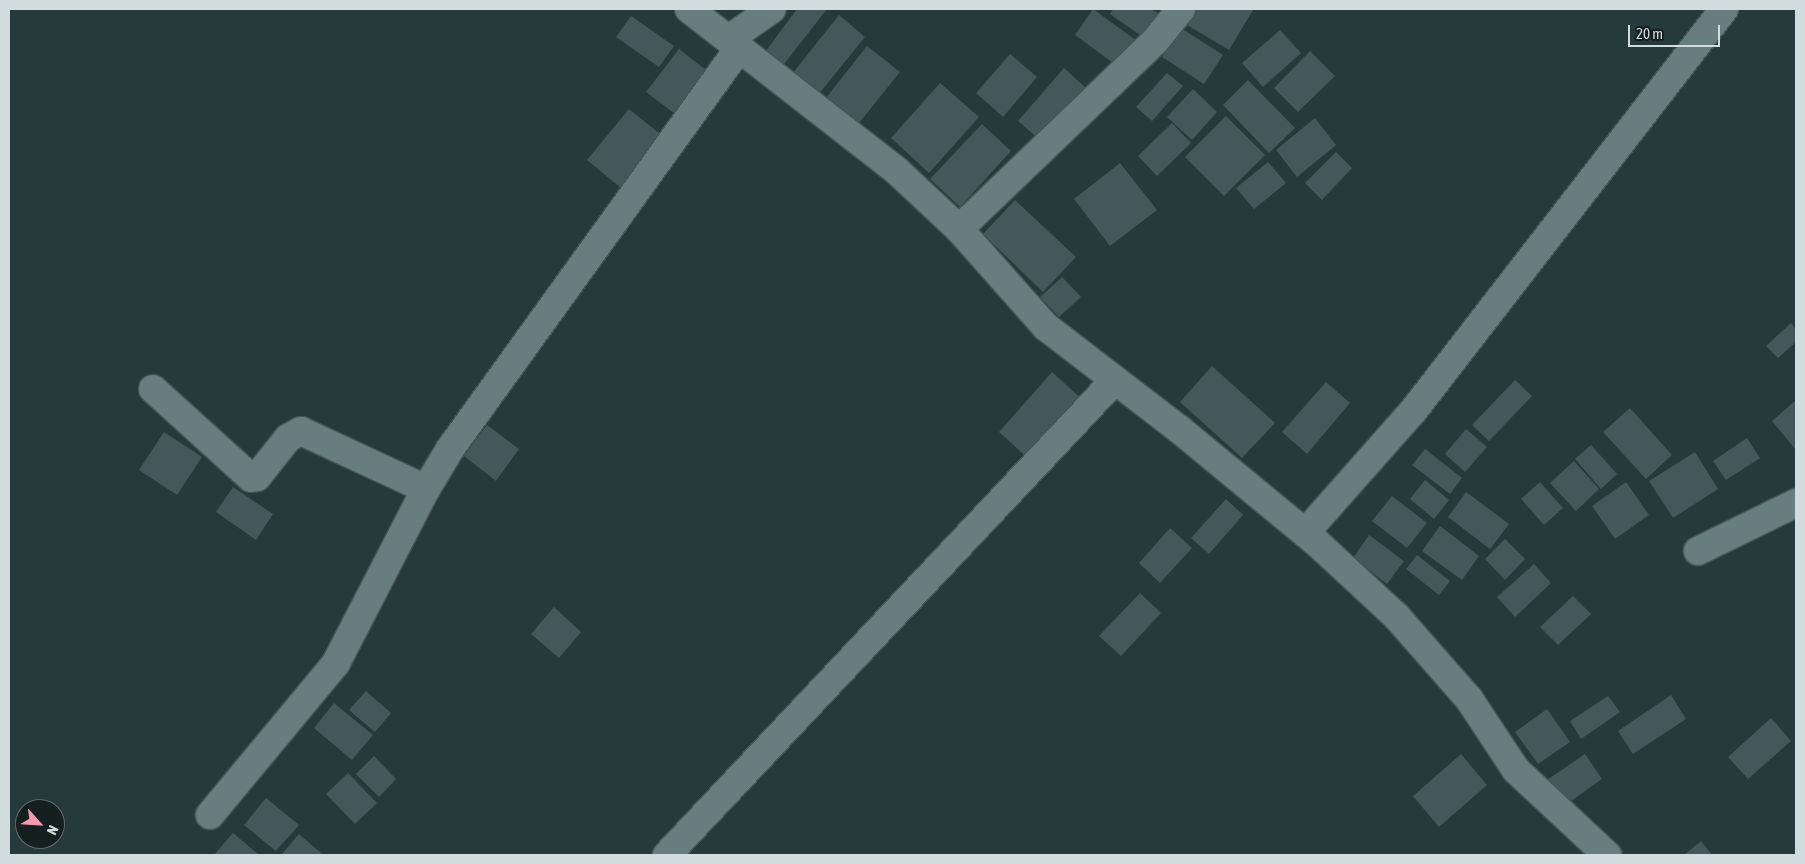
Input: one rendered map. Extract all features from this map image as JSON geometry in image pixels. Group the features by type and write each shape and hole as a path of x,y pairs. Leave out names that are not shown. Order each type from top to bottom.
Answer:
{"street":[{"path":"689,9 897,171 959,229 1046,327 1305,533 1397,617 1469,699 1516,770 1607,855"},
{"path":"210,815 336,663 426,489 450,450 735,43 772,9"},
{"path":"1305,533 1414,410 1724,9"},
{"path":"959,229 1156,40 1174,11"},
{"path":"667,855 1115,380"},
{"path":"153,389 251,478 257,477 288,438 301,431 426,489"},
{"path":"1698,551 1796,503"}],"building":[{"path":"797,9 827,9 781,68 765,52"},
{"path":"1093,9 1137,41 1117,66 1075,35"},
{"path":"1113,9 1151,9 1163,16 1147,40 1110,14"},
{"path":"1190,9 1253,10 1229,50 1182,22"},
{"path":"839,15 865,37 814,100 788,79"},
{"path":"631,16 674,46 659,67 616,37"},
{"path":"1181,28 1223,55 1204,84 1162,57"},
{"path":"1280,30 1301,53 1263,87 1242,63"},
{"path":"867,46 900,72 855,128 822,103"},
{"path":"679,49 715,77 682,119 646,92"},
{"path":"1310,51 1335,76 1298,112 1274,88"},
{"path":"1010,54 1037,77 1003,117 976,93"},
{"path":"1064,68 1086,88 1040,140 1018,121"},
{"path":"1167,73 1183,86 1152,121 1136,107"},
{"path":"1248,80 1295,128 1269,153 1223,105"},
{"path":"940,83 979,117 929,173 891,138"},
{"path":"1193,89 1217,112 1192,140 1167,117"},
{"path":"629,109 670,142 627,193 587,160"},
{"path":"1226,116 1265,155 1224,196 1185,157"},
{"path":"1315,118 1336,145 1297,177 1276,150"},
{"path":"1172,123 1191,143 1157,176 1138,156"},
{"path":"982,124 1011,151 960,207 930,179"},
{"path":"1336,152 1352,168 1322,200 1305,183"},
{"path":"1268,162 1286,183 1254,209 1236,188"},
{"path":"1120,163 1157,210 1110,246 1074,199"},
{"path":"1015,200 1076,257 1043,292 983,234"},
{"path":"1062,277 1081,297 1059,317 1040,297"},
{"path":"1791,323 1796,329 1796,342 1778,358 1766,346"},
{"path":"1212,366 1275,423 1242,458 1180,402"},
{"path":"1052,372 1084,401 1031,461 999,432"},
{"path":"1515,380 1532,396 1489,441 1472,425"},
{"path":"1326,382 1350,403 1307,454 1282,432"},
{"path":"1796,400 1796,450 1772,421"},
{"path":"1630,408 1672,455 1646,479 1603,432"},
{"path":"487,425 519,449 496,481 464,456"},
{"path":"1466,429 1487,447 1465,472 1445,454"},
{"path":"164,432 202,457 177,495 139,470"},
{"path":"1747,438 1760,458 1726,480 1713,461"},
{"path":"1591,445 1617,474 1601,489 1575,459"},
{"path":"1425,449 1462,478 1450,494 1412,465"},
{"path":"1695,452 1718,489 1673,518 1649,481"},
{"path":"1574,461 1599,489 1576,511 1550,483"},
{"path":"1425,480 1449,500 1434,519 1410,499"},
{"path":"1540,482 1563,508 1544,525 1521,499"},
{"path":"1626,482 1649,515 1615,539 1592,506"},
{"path":"233,487 273,514 256,540 216,512"},
{"path":"1466,492 1509,524 1490,549 1448,517"},
{"path":"1392,496 1427,523 1407,548 1372,521"},
{"path":"1226,499 1243,515 1209,554 1191,538"},
{"path":"1440,526 1479,556 1462,580 1422,551"},
{"path":"1170,528 1192,548 1160,583 1139,563"},
{"path":"1369,535 1404,561 1387,584 1353,558"},
{"path":"1505,539 1525,559 1505,580 1485,559"},
{"path":"1417,555 1450,581 1439,595 1406,569"},
{"path":"1534,564 1551,583 1515,617 1497,597"},
{"path":"1140,593 1161,613 1121,656 1099,636"},
{"path":"1573,596 1591,614 1558,645 1540,627"},
{"path":"554,607 581,632 559,658 531,634"},
{"path":"366,691 391,713 375,732 349,710"},
{"path":"1671,695 1686,719 1633,754 1618,731"},
{"path":"1608,696 1620,712 1581,739 1570,721"},
{"path":"334,703 373,735 352,760 314,728"},
{"path":"1547,709 1570,742 1538,764 1515,732"},
{"path":"1771,718 1791,741 1748,779 1728,757"},
{"path":"1461,754 1487,785 1439,827 1413,796"},
{"path":"1585,754 1602,779 1564,806 1547,780"},
{"path":"374,756 396,779 379,797 356,774"},
{"path":"348,773 377,803 355,824 326,794"},
{"path":"266,798 299,825 276,851 244,825"},
{"path":"233,833 259,855 214,855"},
{"path":"299,834 321,853 319,855 281,855"},
{"path":"1701,841 1712,855 1684,855"}]}
